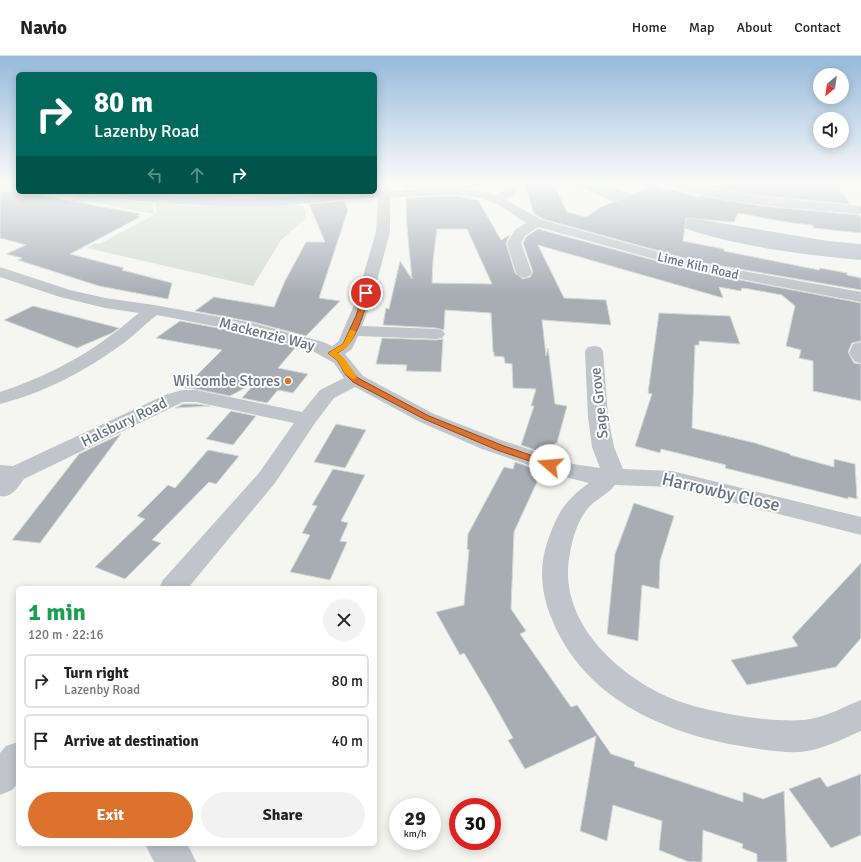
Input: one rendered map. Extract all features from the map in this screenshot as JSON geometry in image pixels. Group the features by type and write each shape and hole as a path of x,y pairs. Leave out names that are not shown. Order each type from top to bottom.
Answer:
{"street":[{"path":"331,353 346,345 353,331 369,283 383,232 383,220"},
{"name":"Lime Kiln Road","path":"530,220 537,223 698,267 861,297"},
{"path":"524,273 514,243 514,238 529,226 537,223"},
{"name":"Mackenzie Way","path":"0,272 66,294 105,303 154,310 253,328 311,344 331,353 341,360 348,372 356,380 426,418 490,444 568,471 609,477"},
{"path":"0,398 24,391 55,378 82,363 112,344 154,310"},
{"path":"353,331 436,334"},
{"path":"861,347 859,348 858,354 861,358"},
{"name":"Sage Grove","path":"594,349 598,417 609,477"},
{"path":"174,586 267,478 307,419 327,394 356,380"},
{"name":"Halsbury Road","path":"6,478 172,399 182,396 196,396 307,419"},
{"name":"Harrowby Close","path":"609,477 634,478 654,476 672,479 861,526"},
{"path":"609,477 604,483 584,498 571,514 556,552 554,567 557,598 566,622 577,642 606,672 627,690 648,702 684,718 728,728 773,735 811,735 861,715"},
{"path":"0,778 16,760"},
{"path":"165,846 177,862"}],"shaded area":[{"path":"145,220 304,220 281,240 253,286 87,248 94,244 99,244"},
{"path":"660,220 701,220 828,241 861,244 861,260 819,256 757,247 716,238"}],"building":[{"path":"0,220 135,220 70,254 124,268 122,270 172,283 168,299 99,286 18,260 22,258 6,254 26,245 0,238"},
{"path":"316,220 345,220 319,298 340,301 306,336 253,322 195,311 214,297 274,307 285,281 306,242 325,242"},
{"path":"407,220 489,220 501,240 510,235 506,243 515,273 523,279 530,277 533,272 523,243 526,237 538,229 698,272 861,303 861,341 852,343 848,352 854,363 861,364 861,401 813,391 813,361 799,358 801,350 786,346 795,306 782,295 742,288 741,291 719,287 723,298 538,245 564,298 606,300 611,325 542,320 546,356 548,348 555,404 567,406 557,443 555,443 549,455 521,445 534,406 531,406 536,389 513,388 512,364 505,363 504,357 494,356 491,313 445,310 444,330 436,328 383,325 386,308 389,309 400,261 412,279","holes":["437,229 467,229 492,284 432,283"]},
{"path":"545,220 686,220 683,241 724,249 724,251 819,270 820,268 847,273 847,275 861,278 861,290 699,262"},
{"path":"705,220 735,220 734,222"},
{"path":"774,220 861,220 861,233 814,228 812,225"},
{"path":"33,306 119,328 112,333 77,348 4,320"},
{"path":"659,313 730,316 740,344 699,341 699,345 695,345 692,428 755,443 790,455 834,467 834,459 855,464 857,499 848,497 848,499 725,468 726,465 661,449 660,453 635,446 652,394 648,393"},
{"path":"180,321 250,334 296,347 278,368 308,374 293,393 278,390 267,403 242,398 256,382 230,396 184,388 222,350 156,338"},
{"path":"382,338 443,339 441,372 406,371 407,365 376,364"},
{"path":"183,404 196,404 210,406 175,408"},
{"path":"231,411 256,416 233,445 206,439"},
{"path":"336,424 366,430 345,468 314,462"},
{"path":"121,434 40,543 12,540 79,454"},
{"path":"208,450 239,456 216,484 209,482 152,540 161,543 125,579 95,567 145,519 137,516 168,485 175,488"},
{"path":"515,462 542,471 514,532 511,609 526,631 520,634 571,707 577,705 611,754 635,762 634,766 743,802 743,792 763,799 784,791 787,862 757,862 757,854 742,848 743,844 703,830 702,862 689,862 659,850 662,821 613,805 607,841 580,831 596,736 525,769 508,740 513,738 489,695 464,653 460,655 436,612 464,605 469,550 467,549 468,534 504,467 513,469"},
{"path":"333,469 365,475 341,521 348,523 340,541 347,542 330,580 290,572 310,535 302,533 317,506 312,505"},
{"path":"634,503 674,516 660,561 659,589 642,585 638,641 607,634 615,554"},
{"path":"861,563 861,638 836,667 747,685 731,660 798,646 792,637"},
{"path":"861,774 861,835 831,848 789,789 820,777 827,787"}],"slow traffic":[{"path":"352,332 346,345 331,353 341,360 348,372 353,377"}],"place":[{"name":"Wilcombe Stores","path":"288,381"}],"route":[{"path":"366,293 359,316 346,345 331,353 341,360 348,372 356,380 370,386 426,418 522,456 550,465"}]}
